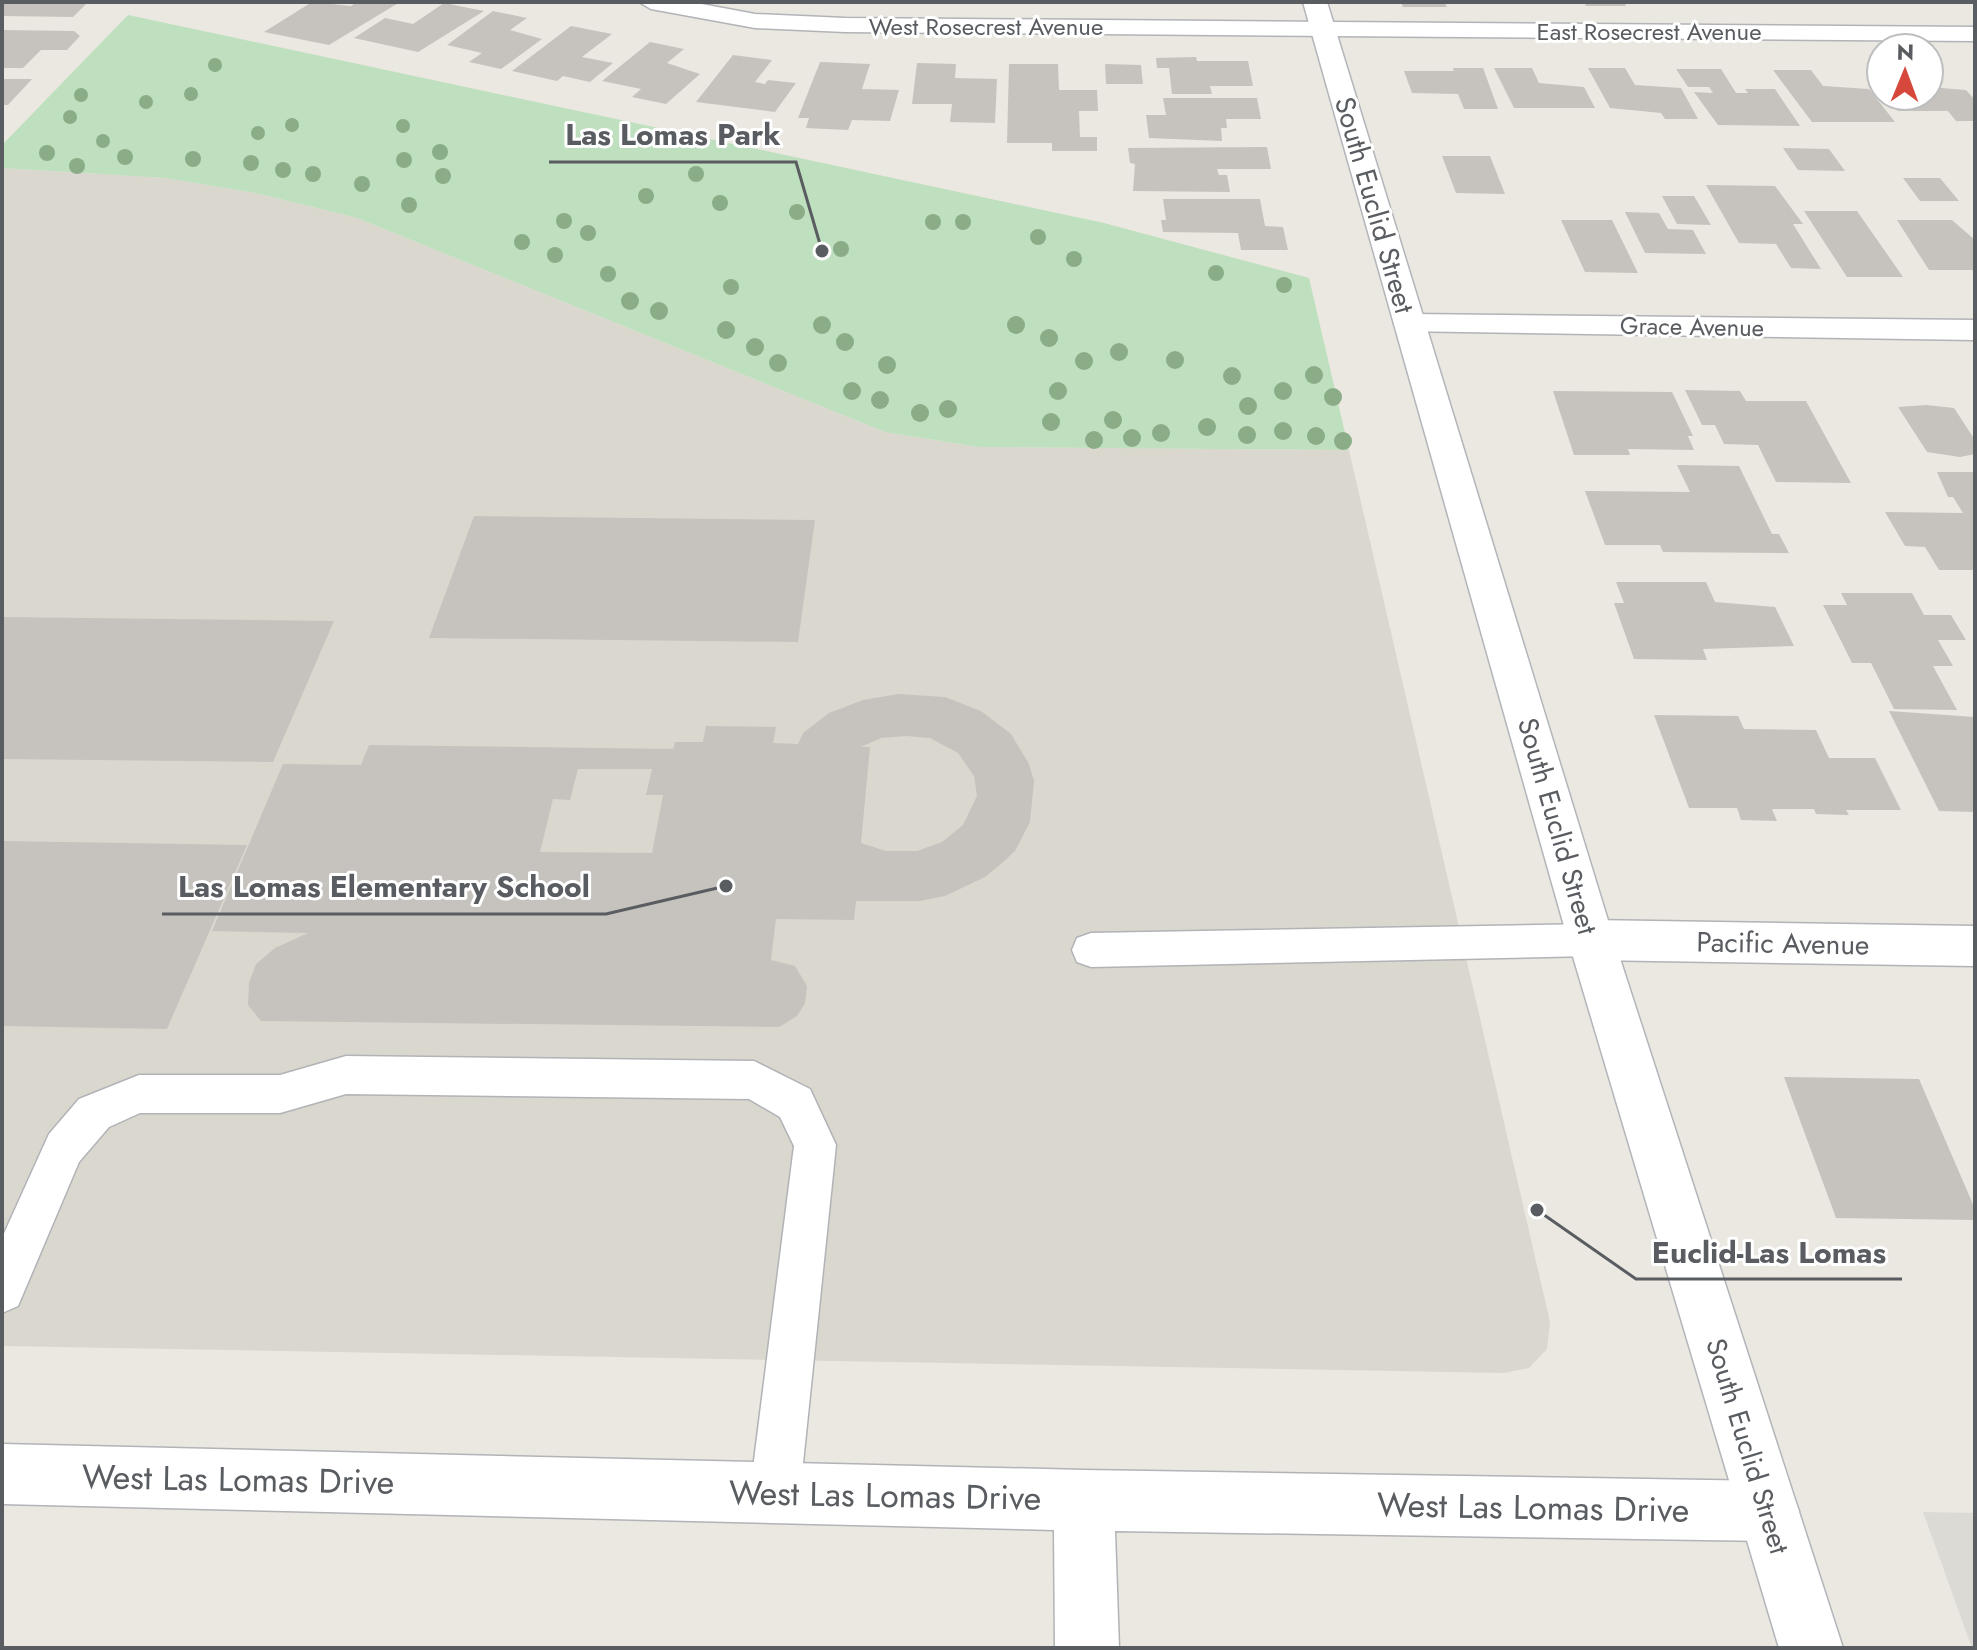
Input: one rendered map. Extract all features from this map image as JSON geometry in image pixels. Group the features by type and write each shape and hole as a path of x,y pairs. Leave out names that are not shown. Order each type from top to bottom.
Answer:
{"street":[{"name":"West Rosecrest Avenue","path":"651,2 755,21 847,14 1319,16"},
{"path":"1739,12 1754,33"},
{"name":"East Rosecrest Avenue","path":"1319,16 1754,33 1975,34"},
{"name":"South Euclid Street","path":"1319,16 1591,940 1811,1648"},
{"name":"Grace Avenue","path":"1410,324 1975,330"},
{"name":"Pacific Avenue","path":"1591,940 1975,946"},
{"name":"West Las Lomas Drive","path":"2,1474 1084,1500 1769,1511"},
{"path":"1084,1500 1087,1648"}],"lane":[{"path":"1091,950 1591,940"},
{"path":"2,1290 64,1148 94,1113 139,1094 280,1094 346,1075 754,1080 795,1103 815,1145 775,1492"}],"shaded area":[{"path":"2,168 165,178 260,194 357,218 885,432 978,447 1349,450 1550,1322 1547,1349 1529,1368 1504,1373 2,1346"},
{"path":"1923,1512 1975,1513 1975,1648 1972,1648"}],"green space":[{"path":"128,15 1104,223 1309,278 1349,450 978,447 885,432 357,218 260,194 165,178 2,168 2,145"}],"building":[{"path":"4,2 88,2 73,17 2,16"},
{"path":"312,2 351,6 357,2 400,2 329,45 264,32"},
{"path":"1401,2 1444,2 1447,7 1403,7"},
{"path":"1584,2 1624,2 1626,6 1586,6"},
{"path":"444,3 484,11 418,52 354,38 385,18 413,24"},
{"path":"493,11 527,18 510,30 542,39 501,69 469,62 482,53 447,45"},
{"path":"571,26 612,34 582,57 613,63 590,82 563,76 557,81 512,71"},
{"path":"2,30 74,31 80,36 67,50 41,50 23,68 2,68"},
{"path":"650,42 684,49 667,63 700,74 666,104 632,97 641,89 602,81"},
{"path":"733,55 772,60 755,82 796,83 775,112 696,102"},
{"path":"1196,57 1197,61 1248,61 1253,86 1210,86 1212,94 1172,94 1169,68 1157,68 1156,58"},
{"path":"820,62 870,64 862,89 899,90 890,121 852,120 848,130 806,128 809,118 798,118"},
{"path":"917,63 956,64 955,78 997,79 995,123 950,122 952,104 912,104"},
{"path":"1009,64 1058,64 1059,90 1097,90 1098,111 1079,111 1080,137 1097,137 1097,151 1052,151 1052,143 1007,143"},
{"path":"1105,64 1141,65 1143,84 1106,84"},
{"path":"1453,68 1483,68 1498,109 1464,109 1458,94 1412,93 1404,71 1454,71"},
{"path":"1494,68 1532,68 1539,83 1584,87 1595,108 1514,108"},
{"path":"1588,68 1625,68 1635,85 1681,88 1698,119 1665,119 1661,113 1610,108"},
{"path":"1676,69 1721,69 1736,93 1748,93 1745,89 1775,89 1800,126 1718,125 1694,92 1713,93 1709,87 1688,87"},
{"path":"1773,70 1811,70 1823,86 1865,89 1865,112 1887,112 1895,122 1812,122"},
{"path":"2,79 32,79 8,105 2,105"},
{"path":"1945,88 1966,90 1975,100 1975,121 1956,121 1945,111"},
{"path":"1163,98 1257,98 1261,119 1226,119 1227,128 1221,128 1222,141 1149,138 1146,115 1166,115"},
{"path":"1267,147 1271,169 1217,169 1219,175 1227,175 1230,192 1133,191 1135,164 1130,163 1128,148"},
{"path":"1783,148 1829,149 1845,171 1798,170"},
{"path":"1442,156 1490,156 1505,194 1456,193"},
{"path":"1903,178 1940,178 1959,201 1920,201"},
{"path":"1706,185 1775,186 1803,224 1793,224 1821,269 1791,268 1776,244 1739,243"},
{"path":"1662,196 1694,196 1711,225 1677,224"},
{"path":"1163,199 1260,199 1265,226 1283,227 1288,250 1241,250 1238,233 1163,232 1161,220 1166,220"},
{"path":"1804,211 1857,211 1903,277 1847,277"},
{"path":"1625,212 1659,213 1668,229 1693,230 1706,254 1645,253"},
{"path":"1561,220 1612,220 1638,273 1585,272"},
{"path":"1897,220 1952,220 1975,240 1975,270 1929,270"},
{"path":"1685,390 1740,391 1746,401 1806,401 1851,483 1776,482 1758,445 1724,444 1715,425 1702,425"},
{"path":"1553,391 1672,392 1693,436 1688,436 1694,450 1628,449 1630,455 1574,455"},
{"path":"1926,405 1954,408 1975,440 1975,454 1960,457 1927,452 1898,407"},
{"path":"1677,465 1739,466 1772,534 1779,534 1789,553 1663,552 1660,545 1605,545 1585,491 1690,492"},
{"path":"1937,472 1975,472 1975,570 1939,570 1925,547 1905,546 1885,512 1963,513 1953,497 1948,497"},
{"path":"474,516 815,520 798,642 429,638"},
{"path":"1616,582 1706,582 1715,602 1775,607 1794,646 1703,649 1707,660 1634,659 1614,603 1624,603"},
{"path":"1841,593 1912,593 1924,615 1951,615 1966,640 1938,640 1953,666 1933,666 1957,710 1894,709 1871,663 1852,663 1823,605 1847,605"},
{"path":"2,617 334,621 273,762 2,759"},
{"path":"898,694 945,697 981,711 1011,734 1029,764 1034,781 1030,822 1015,851 1002,863 985,877 945,896 920,901 856,901 854,920 776,919 771,960 795,966 807,986 805,1003 797,1016 779,1027 261,1021 248,1005 249,983 256,964 275,948 308,933 212,931 283,764 361,765 369,745 673,749 675,742 703,742 706,726 776,727 773,743 798,744 803,733 829,713 863,700","holes":["881,738 930,738 958,753 974,776 977,796 963,825 942,842 917,851 886,851 861,843 870,747 861,747","578,769 652,769 646,795 663,795 652,853 540,852 553,799 570,800"]},
{"path":"1889,711 1975,717 1975,812 1939,811"},
{"path":"1654,715 1738,716 1744,729 1816,730 1829,758 1875,758 1901,810 1846,810 1849,815 1816,814 1814,809 1772,809 1777,821 1741,820 1737,808 1689,808"},
{"path":"2,841 247,845 167,1029 2,1026"},
{"path":"1784,1077 1919,1079 1975,1209 1975,1220 1836,1218"}],"place":[{"name":"Las Lomas Park","path":"822,251"},
{"name":"Las Lomas Elementary School","path":"726,886"},
{"name":"Euclid-Las Lomas","path":"1537,1210"}]}
